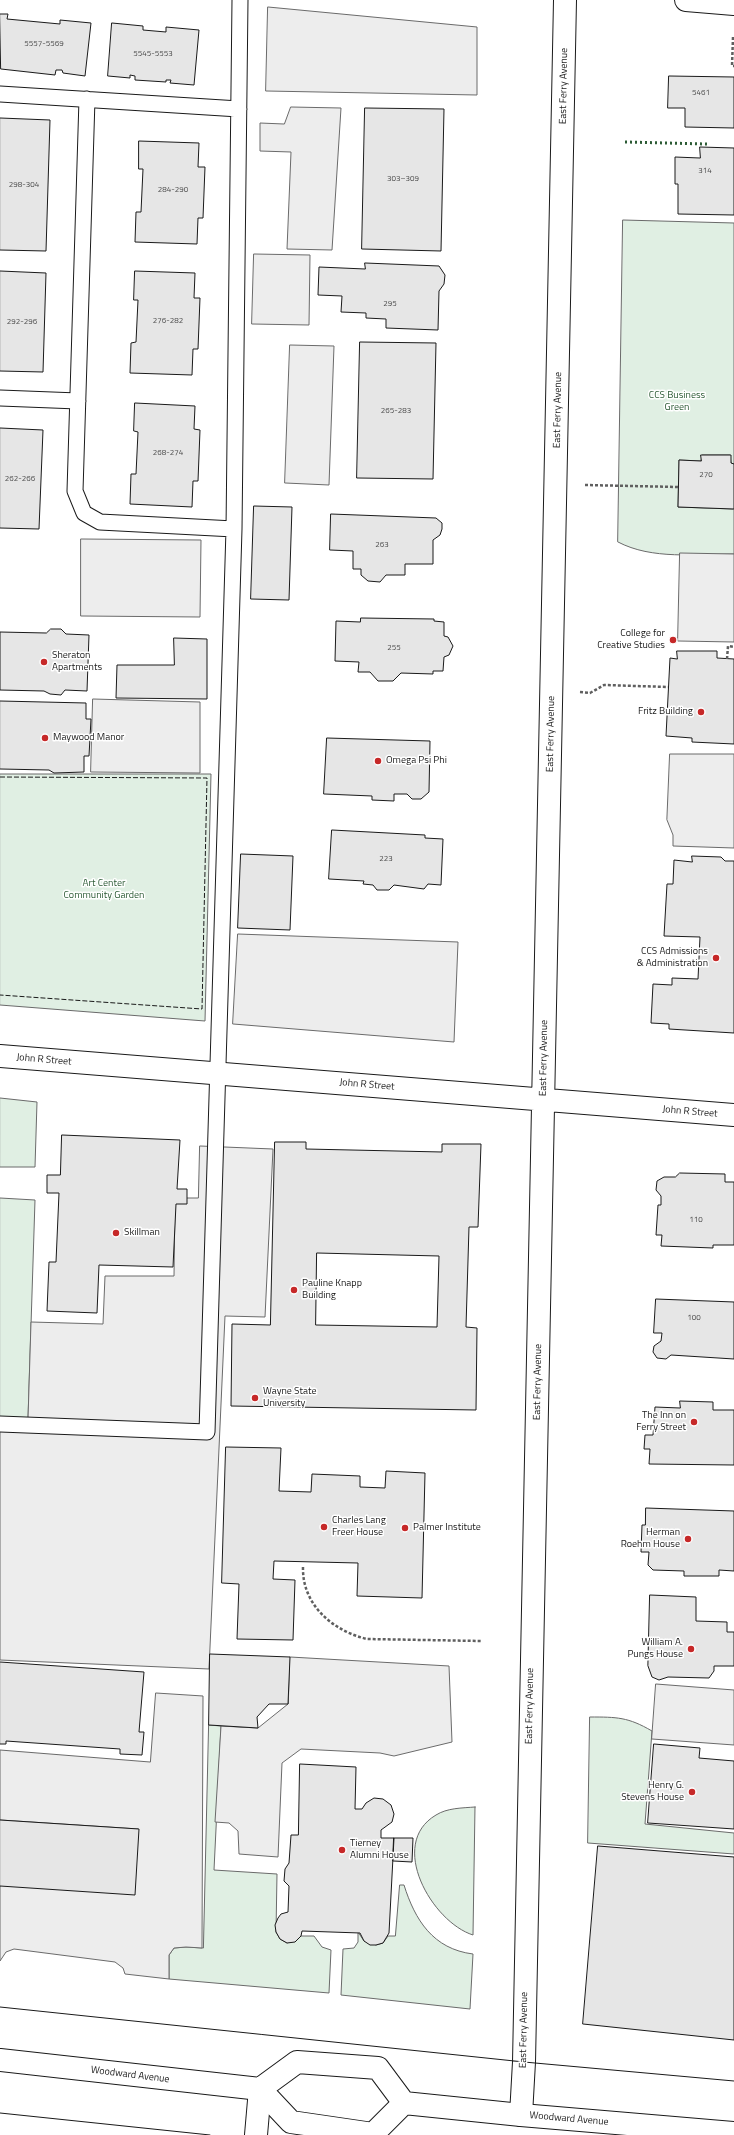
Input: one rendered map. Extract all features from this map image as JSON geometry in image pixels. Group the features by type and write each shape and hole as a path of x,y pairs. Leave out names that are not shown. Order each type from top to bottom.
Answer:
{"street":[{"name":"East Ferry Avenue","path":"520,2115 524,2056 565,0"},
{"path":"686,0 734,4"},
{"name":"John R Street","path":"0,1056 734,1115"},
{"name":"Woodward Avenue","path":"0,2060 260,2089"},
{"path":"256,2135 260,2089 297,2062 378,2068 404,2103 373,2134 291,2122 260,2089"},
{"name":"Woodward Avenue","path":"404,2103 520,2115 734,2133"}],"lane":[{"path":"0,1424 207,1432 219,1074 234,528 240,0"},
{"path":"0,94 239,109"},
{"path":"87,99 75,492 84,513 100,522 234,528"},
{"path":"0,398 78,401"}],"path":[{"path":"733,37 732,66 734,66"},
{"path":"556,485 678,487"},
{"path":"727,658 728,646 734,647"},
{"path":"552,690 590,693 604,684 668,687"},
{"path":"303,1567 303,1576 307,1592 315,1606 330,1622 349,1635 367,1639 482,1641"}],"green space":[{"name":"CCS Business Green","path":"623,220 734,223 734,464 731,463 730,455 702,455 701,461 679,460 678,507 733,509 734,504 734,554 660,554 631,548 618,542"},
{"name":"Art Center Community Garden","path":"0,774 211,774 205,1021 0,1005"},
{"path":"0,1098 37,1102 35,1167 0,1167"},
{"path":"0,1198 35,1200 28,1419 0,1417"},
{"path":"590,1717 608,1717 629,1720 652,1731 645,1824 734,1833 734,1854 588,1843"},
{"path":"209,1725 221,1726 214,1870 277,1874 276,1932 280,1939 287,1943 301,1936 314,1936 322,1947 331,1950 329,1993 169,1979 169,1955 174,1948 203,1948"},
{"path":"475,1807 473,1935 458,1927 443,1915 430,1899 421,1881 415,1862 415,1844 422,1828 436,1815 450,1810"},
{"path":"400,1885 404,1885 408,1898 420,1921 436,1939 459,1951 473,1954 470,2009 341,1995 343,1949 354,1948 358,1942 358,1932 364,1941 376,1945 383,1943 388,1936 395,1936"}],"shaded area":[{"path":"268,7 477,27 477,95 266,91"},
{"path":"291,107 341,108 332,250 287,249 291,152 260,151 260,123 284,124"},
{"path":"254,254 310,255 309,325 252,324"},
{"path":"290,345 334,346 329,485 285,483"},
{"path":"81,539 201,540 200,617 81,616"},
{"path":"680,553 734,554 734,642 678,641"},
{"path":"93,699 200,702 200,773 91,772"},
{"path":"670,754 734,754 734,848 673,846 673,835 667,820"},
{"path":"238,934 458,942 454,1042 233,1024"},
{"path":"200,1146 273,1149 265,1317 225,1316 209,1669 0,1660 0,1418 28,1419 31,1322 103,1324 105,1276 174,1276 175,1198 198,1198"},
{"path":"290,1657 449,1666 452,1742 394,1756 380,1753 301,1749 282,1763 278,1857 239,1854 238,1831 229,1823 215,1822 221,1726 258,1728 288,1704"},
{"path":"656,1684 734,1690 734,1745 652,1739"},
{"path":"156,1693 203,1696 202,1948 174,1948 169,1955 169,1979 125,1974 123,1968 115,1962 14,1949 6,1952 0,1961 0,1886 138,1829 0,1820 0,1750 150,1762"}],"building":[{"path":"0,14 8,14 7,19 60,24 60,20 91,23 85,76 63,73 62,70 56,70 55,75 1,69"},
{"path":"112,23 143,26 143,30 166,32 166,27 199,30 194,85 170,83 171,80 166,80 166,82 135,80 135,76 130,75 130,78 108,76"},
{"path":"669,76 734,77 734,128 685,127 685,108 668,108"},
{"path":"365,108 444,109 441,251 362,249"},
{"path":"0,118 50,120 46,251 0,250"},
{"path":"139,141 199,143 198,167 205,167 203,218 198,218 197,244 135,242 136,212 141,212 143,169 139,169"},
{"path":"700,147 734,148 734,215 678,214 678,184 675,184 675,157 700,158"},
{"path":"365,263 439,266 445,275 444,284 439,291 438,330 386,328 386,319 366,318 366,313 341,312 342,296 318,295 319,267 365,269"},
{"path":"0,271 46,273 43,372 0,371"},
{"path":"135,271 195,273 194,298 200,298 198,349 193,349 192,375 130,373 131,343 136,342 138,300 134,300"},
{"path":"360,342 436,343 433,479 357,478"},
{"path":"135,403 195,406 194,429 200,430 198,481 193,481 192,507 130,504 131,474 136,474 138,432 134,431"},
{"path":"0,428 43,430 39,529 0,528"},
{"path":"701,455 731,455 731,463 734,464 734,509 678,507 679,460 701,461"},
{"path":"254,506 292,507 289,600 251,599"},
{"path":"331,514 436,518 442,523 442,529 440,535 433,540 433,564 405,564 405,575 386,575 380,582 368,581 361,575 361,569 353,569 353,551 330,550"},
{"path":"361,618 434,619 434,621 444,622 444,636 448,637 453,646 449,655 444,657 443,671 433,671 433,674 401,673 393,681 378,681 370,672 358,672 359,662 335,661 336,621 360,622"},
{"name":"Sheraton Apartments","path":"51,629 61,629 66,634 89,635 87,691 65,690 61,695 50,694 44,691 0,690 0,632 46,633"},
{"path":"174,638 207,639 207,699 116,698 117,665 174,665"},
{"name":"Fritz Building","path":"677,651 717,651 717,658 734,659 734,744 692,742 692,738 666,736 670,658 677,659"},
{"name":"Maywood Manor","path":"0,701 86,703 86,719 91,719 89,756 84,756 84,772 54,773 49,770 0,769"},
{"name":"Omega Psi Phi","path":"327,738 430,741 429,792 421,799 412,799 407,794 394,794 394,801 372,800 372,796 324,794"},
{"path":"332,830 425,835 425,838 443,839 441,885 428,884 424,889 394,885 389,890 377,890 373,885 363,884 364,881 329,879"},
{"path":"241,854 293,856 290,930 238,928"},
{"name":"CCS Admissions & Administration","path":"692,856 721,857 725,861 734,861 734,1033 669,1029 669,1024 651,1023 653,984 672,985 672,978 698,979 700,937 664,936 667,884 673,884 674,860 692,862"},
{"name":"Skillman","path":"62,1135 180,1140 177,1189 187,1189 187,1204 176,1204 173,1267 99,1265 97,1313 47,1311 49,1262 56,1262 59,1193 47,1193 47,1175 60,1175"},
{"name":"Pauline Knapp Building","path":"275,1142 306,1142 306,1149 442,1152 442,1144 481,1144 478,1227 469,1227 466,1327 477,1328 476,1410 231,1406 232,1324 270,1325","holes":["317,1253 439,1256 437,1327 316,1325"]},
{"path":"680,1173 725,1174 725,1182 734,1182 734,1245 713,1245 713,1248 661,1246 662,1235 656,1235 658,1205 661,1205 661,1196 656,1190 657,1181 664,1177 675,1177"},
{"path":"656,1299 734,1302 734,1359 671,1355 666,1359 657,1358 653,1352 654,1346 661,1341 662,1333 654,1333"},
{"name":"The Inn on Ferry Street","path":"680,1401 713,1402 713,1410 734,1410 734,1465 649,1464 650,1449 644,1449 645,1435 653,1435 655,1407 680,1408"},
{"name":"Charles Lang Freer House","path":"226,1447 281,1448 279,1491 311,1492 312,1474 360,1476 360,1487 385,1488 386,1471 425,1473 422,1598 357,1596 358,1563 274,1561 273,1579 295,1580 293,1640 237,1639 239,1584 222,1583"},
{"name":"Herman Roehm House","path":"646,1508 734,1511 734,1571 719,1570 719,1576 684,1576 684,1571 653,1570 648,1565 649,1552 641,1552 642,1525 645,1525"},
{"name":"William A. Pungs House","path":"650,1595 696,1597 696,1621 727,1622 727,1632 734,1632 734,1666 714,1666 714,1671 709,1678 668,1677 659,1680 652,1677 648,1666"},
{"path":"210,1654 290,1657 288,1704 269,1704 257,1717 258,1728 209,1725"},
{"path":"0,1662 144,1672 139,1732 144,1732 142,1755 120,1754 120,1749 6,1741 6,1744 0,1744"},
{"name":"Henry G. Stevens House","path":"654,1744 700,1748 699,1758 734,1761 734,1829 648,1823"},
{"name":"Tierney Alumni House","path":"300,1764 356,1767 355,1809 362,1809 366,1803 374,1798 383,1799 391,1805 394,1814 392,1822 381,1830 381,1838 394,1838 389,1933 383,1943 370,1945 364,1941 360,1933 302,1931 301,1936 295,1942 287,1943 280,1939 276,1932 275,1925 278,1918 281,1914 288,1912 289,1886 284,1881 285,1869 289,1863 291,1835 298,1835"},
{"path":"0,1820 139,1829 135,1895 0,1886"},
{"path":"394,1838 413,1838 412,1862 393,1861"},
{"path":"598,1846 734,1857 734,2040 583,2024"}],"tram line":[{"path":"0,2007 524,2062 734,2081"},
{"path":"0,2113 210,2135"}],"hedge":[{"path":"625,142 707,144"}],"fence":[{"path":"0,777 207,778 202,1009 0,995"}],"place":[{"name":"College for Creative Studies","path":"673,640"},
{"name":"Sheraton Apartments","path":"44,662"},
{"name":"Fritz Building","path":"701,712"},
{"name":"Maywood Manor","path":"45,738"},
{"name":"Omega Psi Phi","path":"378,761"},
{"name":"CCS Admissions & Administration","path":"716,958"},
{"name":"Skillman","path":"116,1233"},
{"name":"Pauline Knapp Building","path":"294,1290"},
{"name":"Wayne State University","path":"255,1398"},
{"name":"The Inn on Ferry Street","path":"694,1422"},
{"name":"Charles Lang Freer House","path":"324,1527"},
{"name":"Palmer Institute","path":"405,1528"},
{"name":"Herman Roehm House","path":"688,1539"},
{"name":"William A. Pungs House","path":"691,1649"},
{"name":"Henry G. Stevens House","path":"692,1792"},
{"name":"Tierney Alumni House","path":"342,1850"}]}
